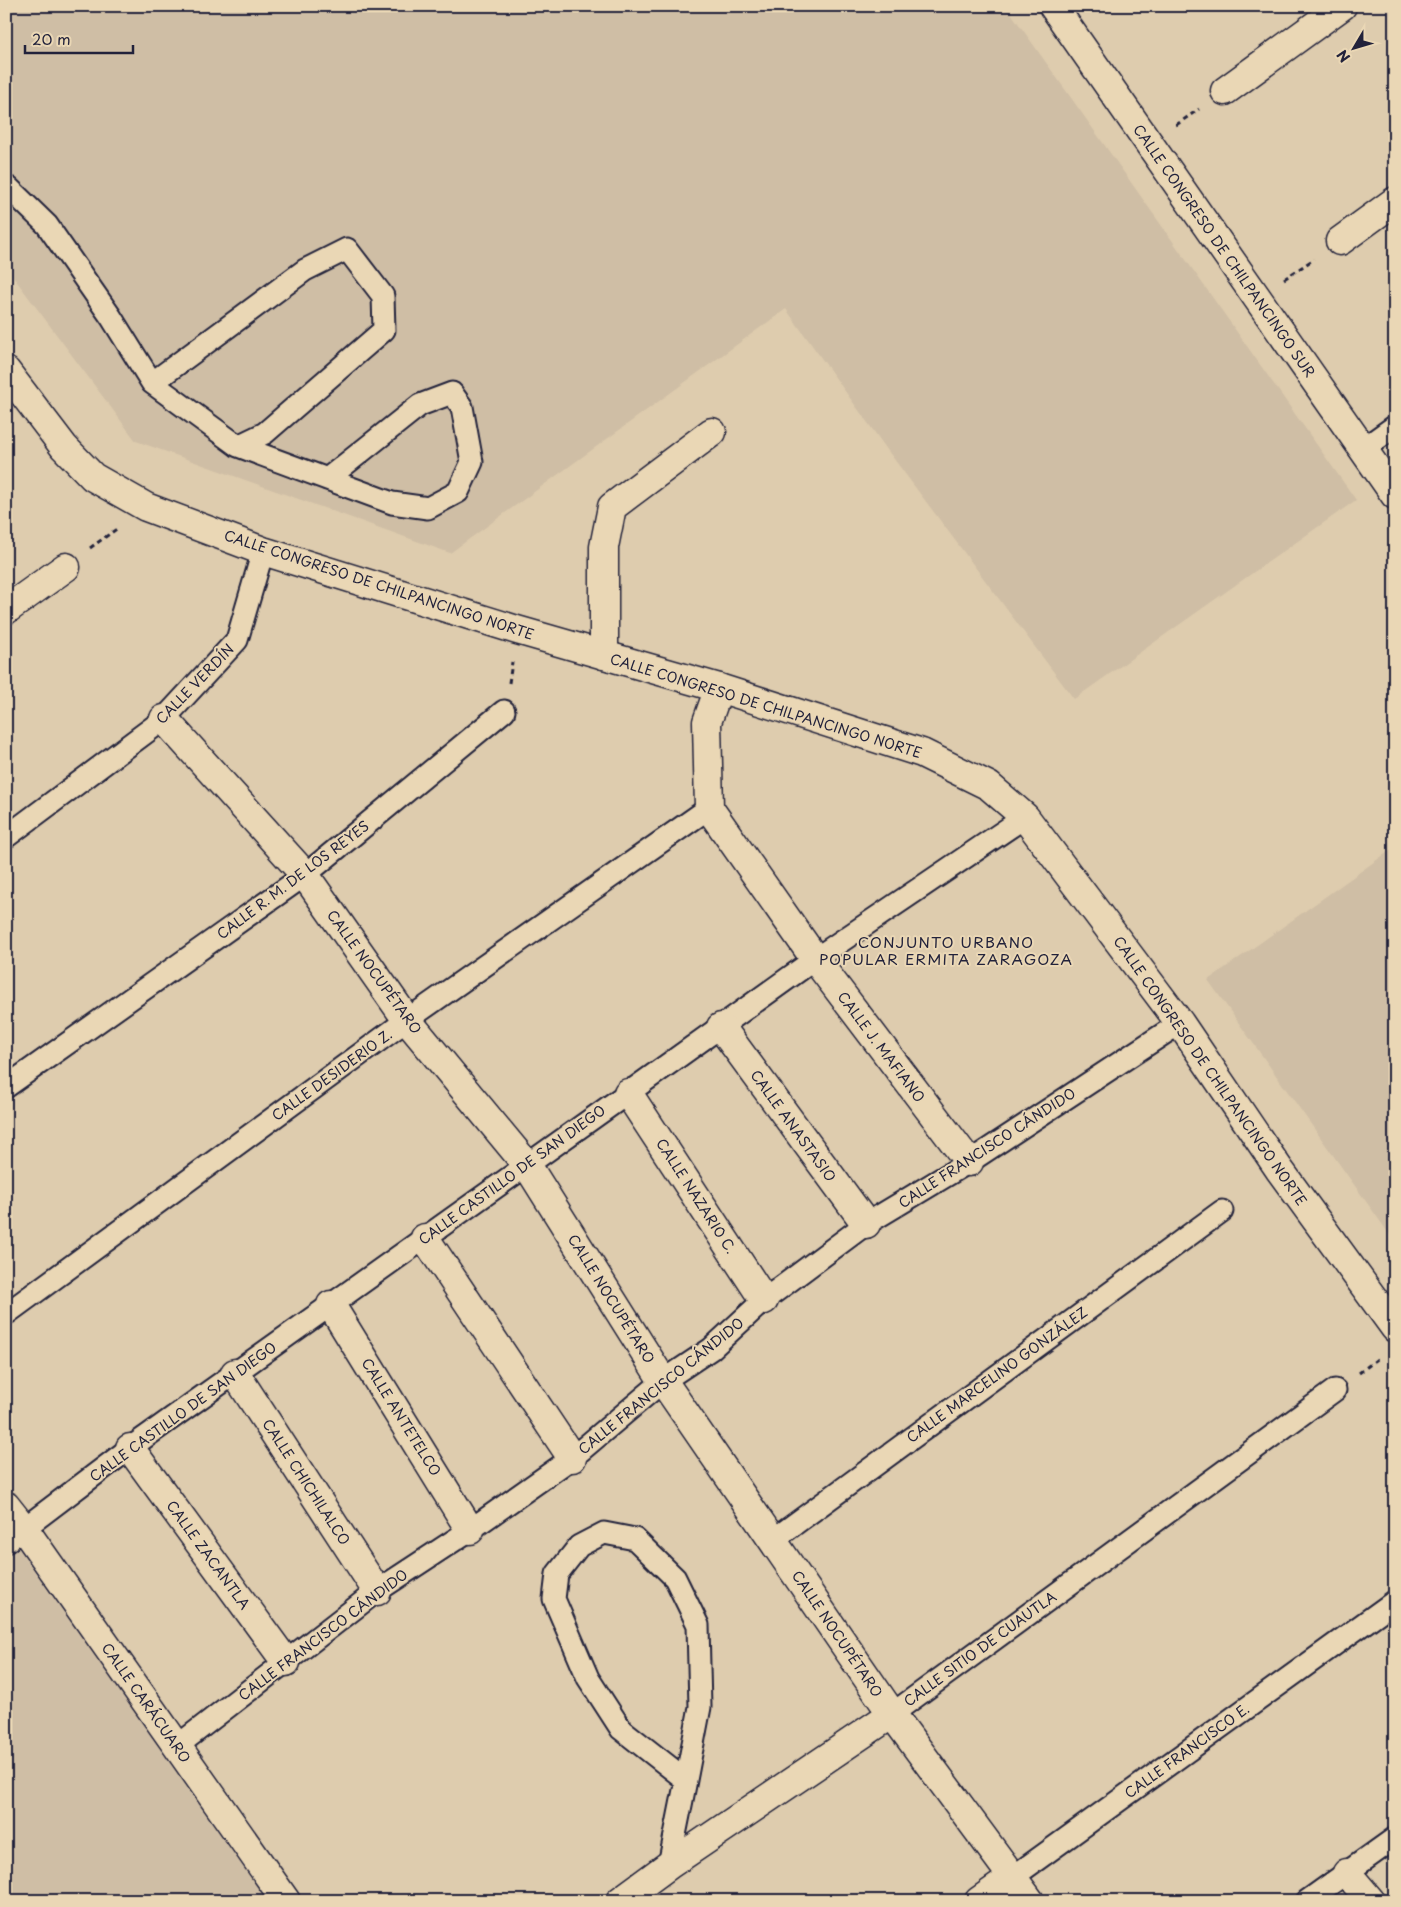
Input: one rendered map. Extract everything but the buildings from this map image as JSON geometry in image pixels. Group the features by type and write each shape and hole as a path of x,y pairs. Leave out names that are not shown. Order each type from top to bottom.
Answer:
{"street":[{"name":"CALLE CONGRESO DE CHILPANCINGO SUR","path":"1053,6 1395,495"},
{"path":"1225,91 1342,6"},
{"path":"1340,241 1395,201"},
{"name":"CALLE CONGRESO DE CHILPANCINGO NORTE","path":"11,386 64,447 93,476 146,507 263,551 517,630 719,688 922,753 989,786 1025,817 1180,1022 1391,1340"},
{"path":"604,655 604,547 612,507 712,432"},
{"path":"6,610 66,567"},
{"path":"709,808 707,722 719,688"},
{"name":"CALLE NOCUPÉTARO","path":"164,719 305,875 407,1020 527,1165 663,1382 892,1714 1030,1901"},
{"name":"CALLE J. MAFIANO","path":"709,808 815,959 968,1162"},
{"name":"CALLE ANASTASIO","path":"721,1027 866,1224"},
{"name":"CALLE NAZARIO C.","path":"628,1093 764,1300"},
{"path":"425,1238 572,1458"},
{"name":"CALLE ANTETELCO","path":"331,1304 470,1530"},
{"name":"CALLE CHICHILALCO","path":"235,1373 377,1591"},
{"name":"CALLE ZACANTLA","path":"130,1448 286,1662"},
{"name":"CALLE CARÁCUARO","path":"6,1506 16,1536 176,1746 286,1901"},
{"name":"CALLE SITIO DE CUAUTLA","path":"620,1901 669,1864 892,1714"},
{"path":"1347,1873 1371,1901"},
{"name":"CALLE FRANCISCO E.","path":"979,1901 1013,1877"}],"lane":[{"path":"6,190 9,188 47,226 111,317 152,383 238,446 327,479 392,503 428,508 458,492 472,462 462,407 452,393 420,405 327,479"},
{"path":"152,383 304,270 347,249 383,296 384,330 265,432 238,446"},
{"path":"1363,449 1395,426"},
{"name":"CALLE VERDÍN","path":"6,837 164,719 237,640 263,551"},
{"name":"CALLE R. M. DE LOS REYES","path":"6,1087 305,875 504,711"},
{"name":"CALLE DESIDERIO Z.","path":"6,1314 407,1020 709,808"},
{"name":"CALLE CASTILLO DE SAN DIEGO","path":"16,1536 130,1448 815,959 1025,817"},
{"name":"CALLE FRANCISCO CÁNDIDO","path":"176,1746 377,1591 470,1530 572,1458 663,1382 711,1348 764,1300 866,1224 968,1162 1180,1022"},
{"name":"CALLE MARCELINO GONZÁLEZ","path":"773,1540 1222,1211"},
{"name":"CALLE SITIO DE CUAUTLA","path":"892,1714 1334,1390"},
{"path":"669,1864 686,1780 700,1707 698,1625 675,1578 635,1539 604,1533 579,1546 557,1574 554,1599 588,1678 621,1729 686,1780"},
{"name":"CALLE FRANCISCO E.","path":"1013,1877 1395,1601"},
{"path":"1307,1901 1395,1838"}],"path":[{"path":"1149,144 1225,91"},
{"path":"1257,298 1340,241"},
{"path":"66,567 146,507"},
{"path":"504,711 517,630"},
{"path":"1334,1390 1391,1340"}],"shaded area":[{"path":"6,6 1006,6 1356,500 1074,699 888,451 786,309 450,553 136,441 6,267"},
{"path":"1395,847 1395,1242 1208,980"},
{"path":"18,1548 267,1901 6,1901 6,1556"}],"district":[{"name":"CONJUNTO URBANO POPULAR ERMITA ZARAGOZA","path":"946,952"}]}
